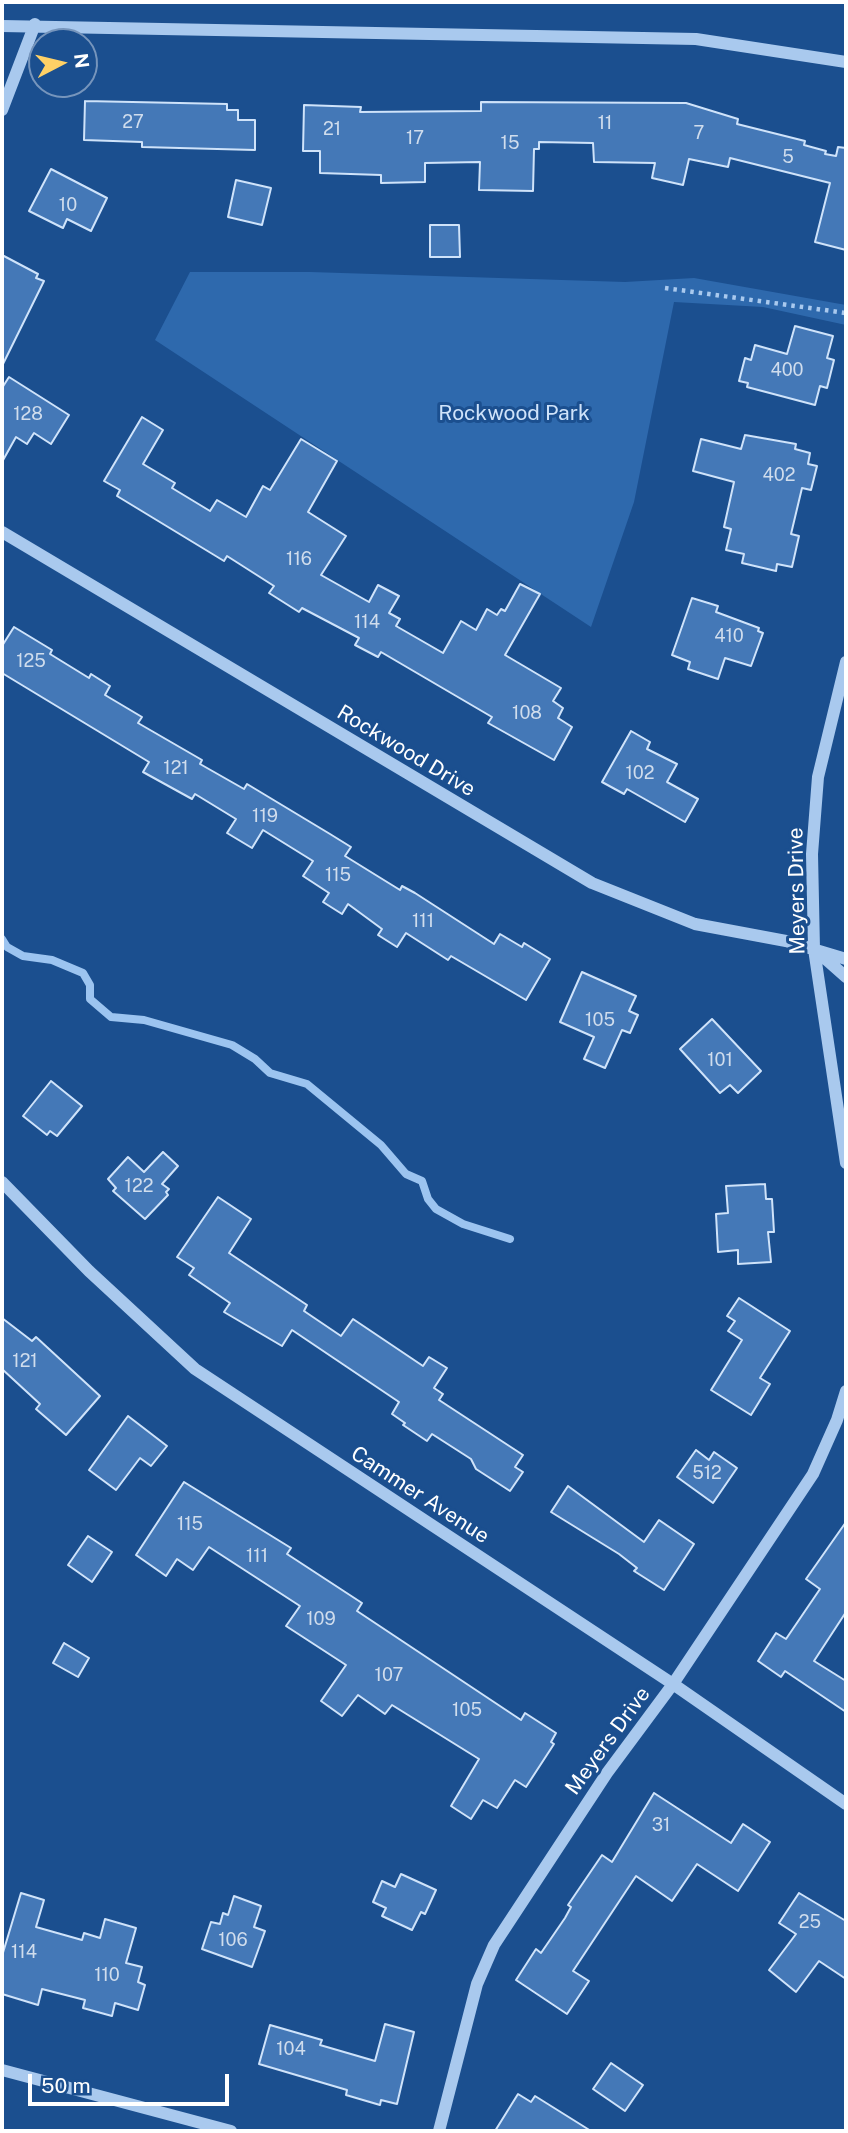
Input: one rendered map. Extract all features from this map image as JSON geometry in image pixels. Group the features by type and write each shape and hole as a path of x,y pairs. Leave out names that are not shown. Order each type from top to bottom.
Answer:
{"street":[{"path":"2,110 34,24"},
{"path":"2,26 34,24 696,39 846,62"},
{"name":"Rockwood Drive","path":"2,532 592,883 695,924 814,949 846,959"},
{"name":"Meyers Drive","path":"846,662 818,777 812,854 814,949 846,1163"},
{"name":"Rockwood Drive","path":"814,949 846,977"},
{"name":"Cammer Avenue","path":"2,1182 89,1271 195,1369 673,1684 846,1804"},
{"name":"Meyers Drive","path":"439,2131 477,1984 494,1945 607,1773 673,1684 813,1474 846,1391"},
{"path":"2,2070 231,2131"}],"path":[{"path":"665,288 846,313"}],"green space":[{"name":"Rockwood Park","path":"190,272 310,272 625,282 694,278 846,305 846,325 763,307 674,302 634,502 591,627 155,340"}],"building":[{"path":"85,101 227,104 227,110 238,110 238,120 255,120 255,150 142,147 142,142 84,140"},
{"path":"481,102 686,103 738,119 737,124 805,141 804,145 826,151 825,154 836,156 838,147 846,148 846,250 815,242 830,183 730,158 728,167 689,159 683,185 652,178 655,163 594,162 593,143 539,142 539,149 534,149 533,191 479,190 480,162 425,163 425,182 381,183 381,175 320,173 320,151 303,151 304,105 361,107 360,112 481,111"},
{"path":"51,169 107,198 91,231 67,219 63,228 29,211"},
{"path":"236,180 271,188 262,225 228,217"},
{"path":"430,225 459,225 460,257 430,257"},
{"path":"2,255 38,274 36,278 44,281 2,366"},
{"path":"795,326 833,336 827,358 834,360 827,388 820,386 815,405 747,387 748,383 739,381 745,358 751,360 755,345 787,354"},
{"path":"9,377 69,415 51,444 34,433 27,444 16,437 2,462 2,388"},
{"path":"142,417 163,430 143,464 175,483 172,488 210,511 217,500 246,517 263,486 270,490 301,439 337,461 308,512 346,536 321,575 369,602 378,585 399,596 389,613 400,619 396,626 443,653 461,621 476,630 487,609 497,615 501,609 505,611 520,584 540,594 505,655 561,688 553,701 563,708 558,718 572,727 554,760 488,723 492,717 381,652 378,657 355,645 359,638 302,608 299,612 269,593 274,586 227,556 224,561 117,496 120,490 104,481"},
{"path":"745,435 796,444 795,449 810,453 808,464 817,466 811,490 802,488 791,534 799,536 792,567 777,564 776,571 742,563 744,554 726,550 731,529 724,527 734,482 693,471 701,439 741,449"},
{"path":"692,598 718,606 716,612 759,628 758,631 763,633 751,666 725,658 718,679 688,669 690,662 672,655"},
{"path":"14,627 52,650 50,654 89,678 91,674 110,686 105,695 142,717 138,723 202,760 200,764 244,789 247,784 351,847 345,856 400,890 402,886 415,893 494,944 500,934 522,947 524,943 550,959 526,1000 451,956 448,960 406,933 397,947 378,935 382,929 348,904 342,914 323,902 329,893 303,876 313,861 263,830 252,848 227,833 236,819 195,794 192,799 143,772 149,762 2,673 2,646"},
{"path":"631,731 650,742 647,749 677,764 667,782 698,799 685,822 627,789 624,794 602,782"},
{"path":"582,972 636,996 629,1011 638,1015 630,1033 622,1030 605,1068 584,1059 594,1037 560,1022"},
{"path":"712,1019 761,1071 738,1093 730,1085 720,1093 680,1049"},
{"path":"51,1081 82,1106 57,1136 50,1131 47,1135 23,1116"},
{"path":"163,1152 178,1166 162,1184 169,1189 166,1192 168,1195 145,1219 113,1191 116,1188 108,1179 128,1157 144,1172"},
{"path":"765,1184 766,1199 772,1199 774,1232 768,1232 771,1262 738,1264 738,1250 718,1252 716,1214 728,1213 726,1186"},
{"path":"218,1197 251,1219 229,1253 307,1305 304,1311 341,1336 353,1319 423,1366 429,1357 447,1368 434,1388 443,1394 439,1400 523,1455 515,1467 523,1472 510,1491 476,1469 471,1459 432,1434 427,1441 403,1425 405,1423 392,1414 399,1402 292,1330 282,1346 224,1312 230,1303 189,1275 194,1268 177,1257"},
{"path":"739,1298 790,1331 760,1378 770,1384 751,1415 711,1390 742,1340 728,1331 735,1321 727,1316"},
{"path":"2,1318 32,1341 36,1337 100,1396 66,1435 36,1409 40,1404 2,1369"},
{"path":"128,1416 167,1446 151,1466 140,1458 116,1490 89,1470"},
{"path":"696,1450 709,1460 714,1452 737,1468 713,1503 677,1477"},
{"path":"184,1482 291,1548 287,1554 362,1603 357,1611 521,1720 525,1713 556,1733 551,1742 554,1744 526,1787 515,1780 497,1808 483,1800 471,1819 451,1806 479,1759 392,1705 385,1714 358,1695 342,1716 321,1701 346,1665 286,1626 300,1606 209,1547 193,1570 177,1559 166,1576 136,1555"},
{"path":"568,1486 644,1542 659,1520 694,1544 664,1590 634,1571 637,1568 619,1554 551,1512"},
{"path":"846,1522 846,1612 814,1661 846,1681 846,1712 785,1671 781,1677 758,1661 776,1633 786,1639 820,1589 806,1579"},
{"path":"88,1536 112,1552 92,1582 68,1565"},
{"path":"64,1643 89,1658 78,1677 53,1663"},
{"path":"654,1793 731,1843 743,1824 770,1842 738,1891 697,1864 672,1901 636,1876 573,1971 589,1981 567,2014 516,1980 536,1949 541,1953 565,1918 571,1907 568,1905 602,1855 612,1862"},
{"path":"401,1874 436,1890 425,1914 421,1912 412,1930 382,1916 386,1908 373,1902 382,1881 395,1887"},
{"path":"21,1893 44,1900 36,1927 82,1940 84,1933 100,1938 105,1919 136,1928 126,1963 142,1967 138,1982 145,1985 138,2010 115,2003 112,2016 83,2008 85,2000 42,1989 38,2005 2,1994 2,1956"},
{"path":"799,1893 846,1921 846,1979 819,1961 796,1992 769,1970 796,1934 779,1923"},
{"path":"234,1896 261,1906 254,1927 265,1931 252,1967 202,1949 211,1922 220,1924 223,1913 228,1915"},
{"path":"385,2024 414,2032 397,2104 381,2100 380,2105 346,2095 347,2090 259,2064 270,2025 322,2040 320,2045 375,2061"},
{"path":"611,2063 643,2085 625,2111 593,2089"},
{"path":"518,2094 531,2102 535,2096 591,2131 495,2131"}],"waterway":[{"path":"2,939 7,947 23,956 52,960 83,973 90,985 90,999 111,1017 144,1020 232,1045 255,1059 270,1073 307,1084 381,1145 406,1174 422,1181 428,1199 436,1209 463,1224 510,1239"}]}
